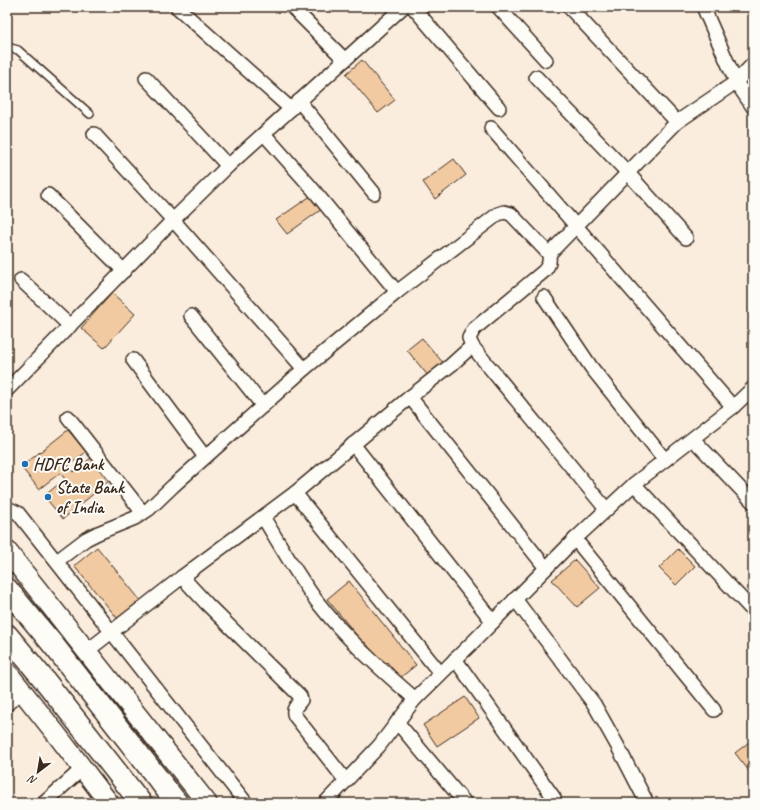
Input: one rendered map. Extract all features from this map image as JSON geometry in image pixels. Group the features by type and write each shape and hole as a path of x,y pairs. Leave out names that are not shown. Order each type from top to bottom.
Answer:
{"main road":[{"path":"7,589 55,647 177,803"},
{"path":"7,635 141,803"}],"street":[{"path":"177,7 295,105 374,193"},
{"path":"292,7 345,60"},
{"path":"413,7 499,108"},
{"path":"498,7 546,60"},
{"path":"569,7 677,122"},
{"path":"704,7 736,82 753,107"},
{"path":"7,390 173,220 228,166 345,60 398,8"},
{"path":"549,254 677,122 736,82 753,64"},
{"path":"536,77 628,173 686,238"},
{"path":"146,78 228,166"},
{"path":"491,128 733,407"},
{"path":"94,134 173,220 304,369"},
{"path":"264,134 311,187 397,292"},
{"path":"48,194 124,271"},
{"path":"57,561 86,539 135,518 149,509 304,369 397,292 498,214 504,212 511,214 549,254 550,260 548,267 543,272 474,329 469,338 472,346 606,509"},
{"path":"21,280 70,326"},
{"path":"544,297 591,367 665,460"},
{"path":"190,316 262,406"},
{"path":"87,651 182,577 295,493 472,346"},
{"path":"133,360 205,457"},
{"path":"325,803 379,746 415,698 606,509 634,484 733,407 753,388"},
{"path":"410,397 546,568"},
{"path":"68,417 143,513"},
{"path":"693,439 753,502"},
{"path":"354,444 493,622"},
{"path":"634,484 753,611"},
{"path":"295,493 440,673"},
{"path":"7,508 18,512 246,803"},
{"path":"263,517 320,605 349,638 376,665 415,698"},
{"path":"575,540 714,710"},
{"path":"7,551 207,803"},
{"path":"182,577 207,604 300,696 301,700 294,709 294,716 346,781"},
{"path":"516,599 594,704 646,803"},
{"path":"455,659 554,798"},
{"path":"7,672 109,803"},
{"path":"7,704 22,690"},
{"path":"396,722 465,803"},
{"path":"44,803 82,769"}],"lane":[{"path":"7,47 18,50 90,114"}],"building":[{"path":"362,60 395,100 378,113 346,74"},
{"path":"454,159 466,175 435,199 423,182"},
{"path":"312,195 322,209 287,234 276,220"},
{"path":"112,293 135,314 104,348 81,328"},
{"path":"422,338 445,365 429,377 407,350"},
{"path":"68,430 86,452 68,466 73,472 91,458 109,481 63,519 44,496 65,479 60,473 39,489 21,467"},
{"path":"97,547 141,601 118,619 74,566"},
{"path":"678,549 695,566 676,585 659,568"},
{"path":"575,560 600,588 577,607 552,580"},
{"path":"349,581 416,665 400,678 387,662 383,665 327,599"},
{"path":"465,697 479,718 437,746 423,725"},
{"path":"753,739 753,776 735,753"}],"place":[{"name":"HDFC Bank","path":"25,464"},
{"name":"State Bank of India","path":"48,497"}]}
